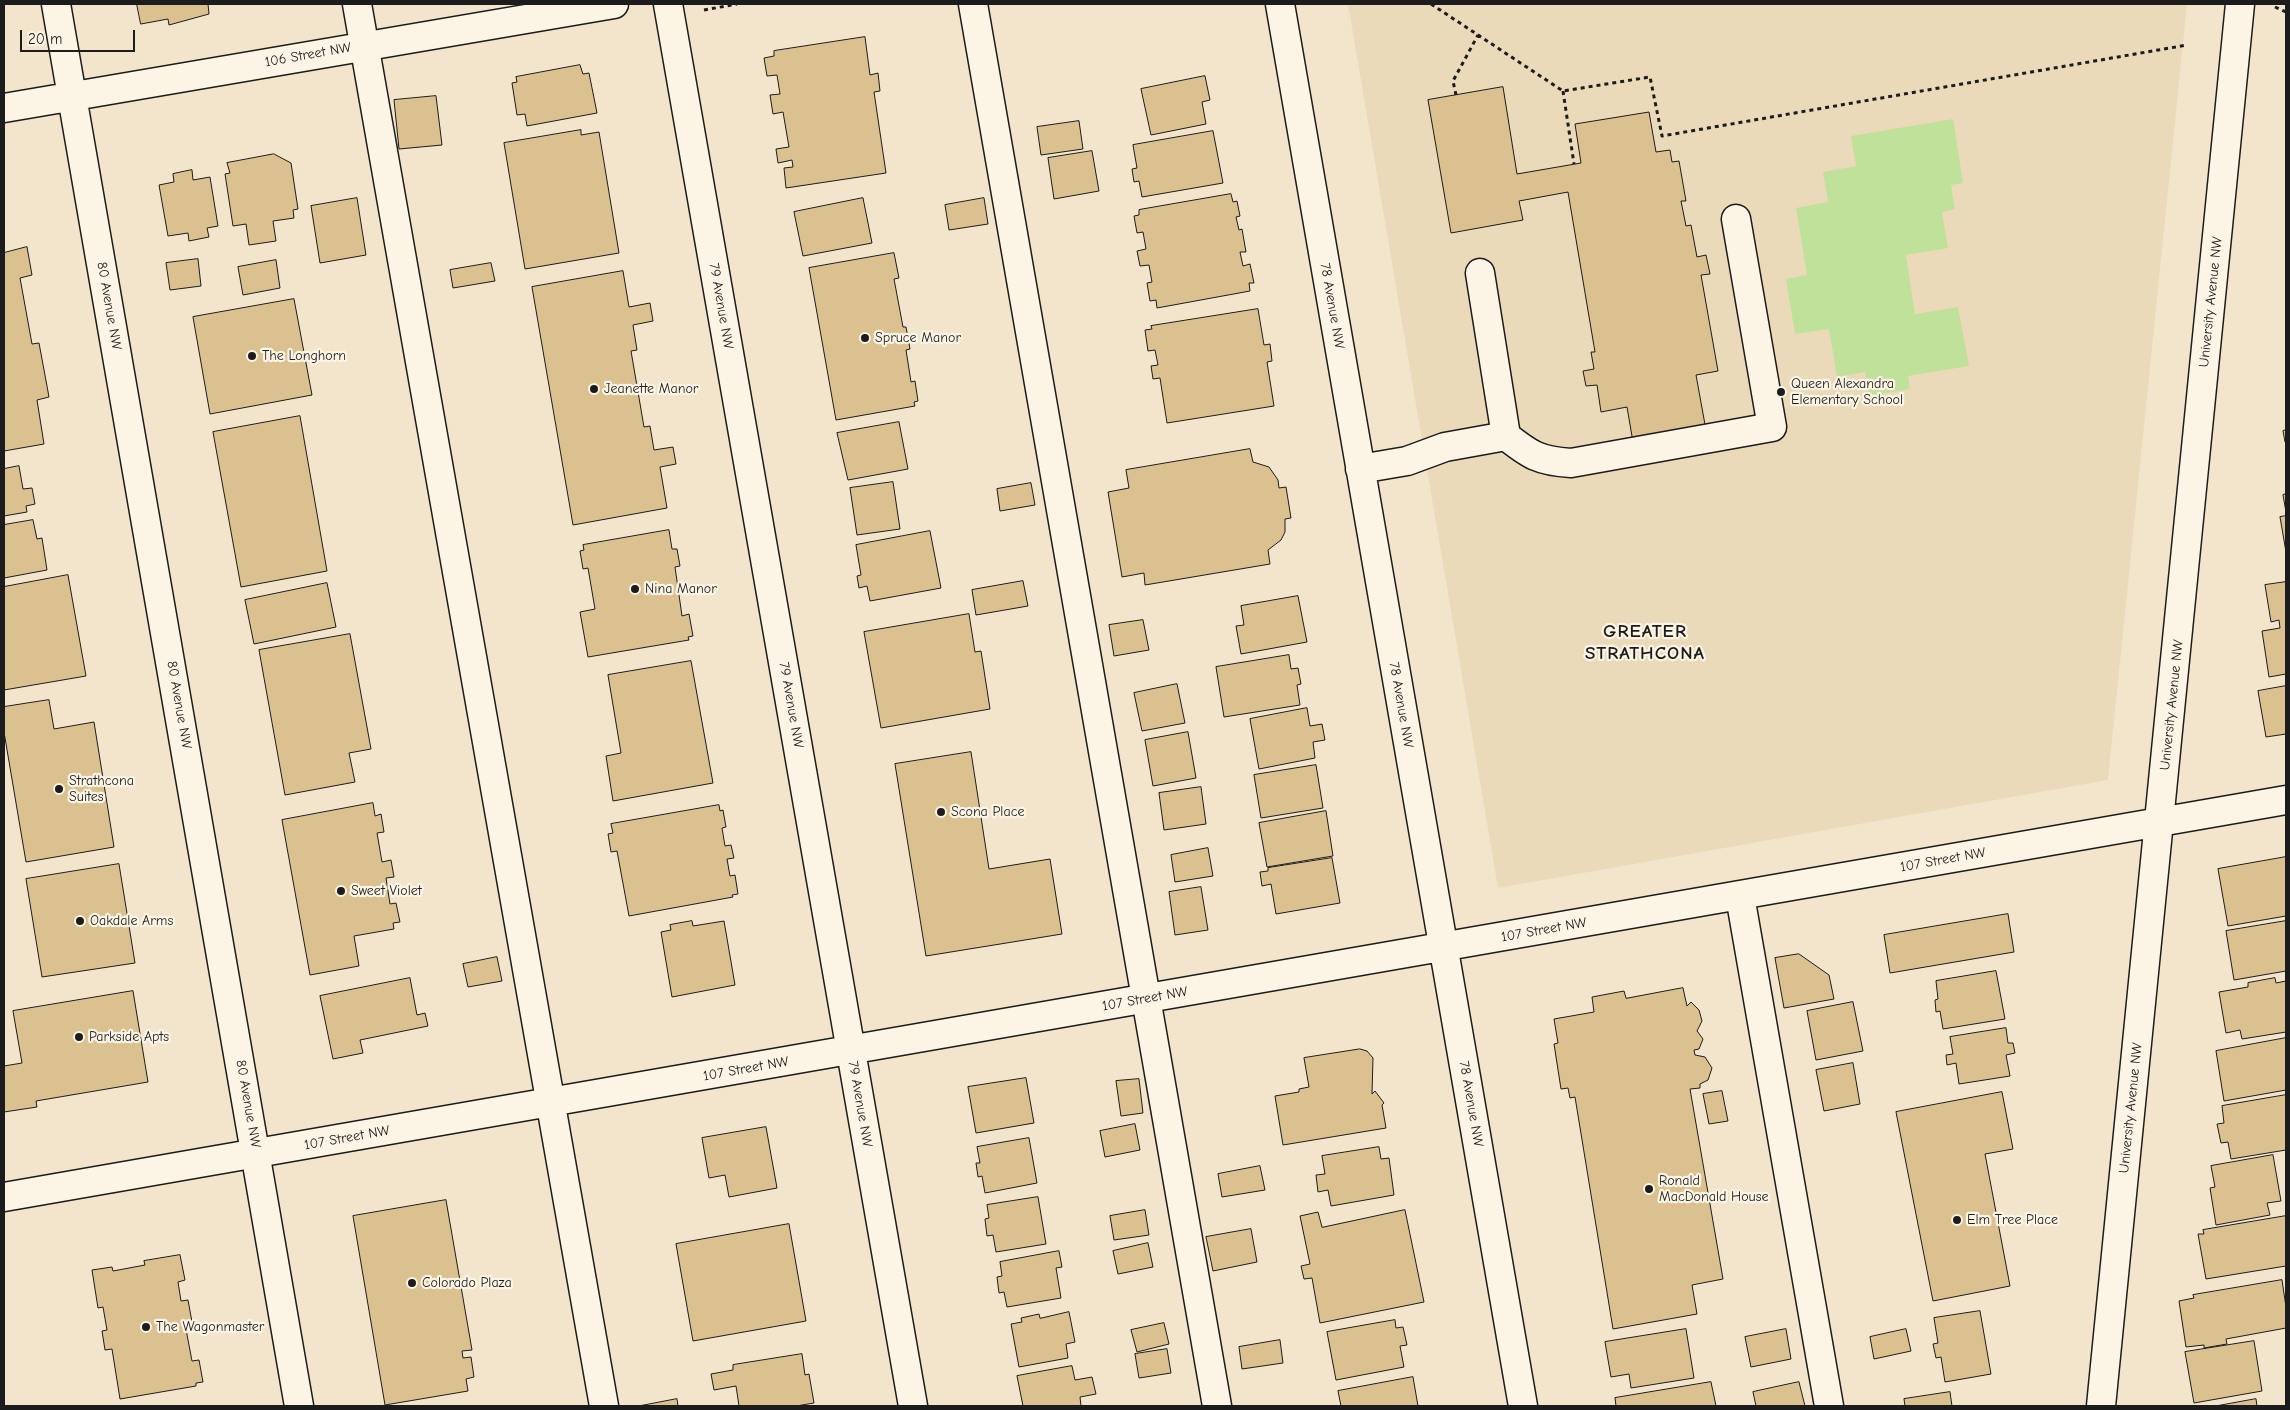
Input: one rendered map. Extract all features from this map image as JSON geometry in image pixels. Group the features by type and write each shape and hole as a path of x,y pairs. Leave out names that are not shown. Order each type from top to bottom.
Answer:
{"street":[{"name":"80 Avenue NW","path":"56,4 257,1154 299,1406"},
{"path":"357,4 604,1406"},
{"name":"106 Street NW","path":"4,108 614,4"},
{"name":"79 Avenue NW","path":"668,4 914,1406"},
{"path":"973,4 1217,1406"},
{"name":"78 Avenue NW","path":"1280,4 1523,1406"},
{"name":"University Avenue NW","path":"2101,1406 2240,4"},
{"path":"1480,273 1506,436 1531,456 1553,462 1571,463 1772,427 1736,219"},
{"path":"1360,469 1407,461 1445,447 1506,436"},
{"name":"107 Street NW","path":"4,1197 2286,800"},
{"path":"1740,896 1829,1406"}],"path":[{"path":"1431,4 1563,91 1650,77 1662,136 2187,45"},
{"path":"2267,4 2286,12"},
{"path":"1456,95 1453,81 1478,35"},
{"path":"1563,91 1574,164"}],"shaded area":[{"name":"Queen Alexandra Elementary School","path":"1348,4 2187,4 2108,780 1498,888"}],"green space":[{"path":"1953,119 1963,183 1951,185 1955,209 1942,212 1948,248 1906,255 1915,314 1958,307 1969,366 1908,376 1910,389 1869,396 1865,372 1837,377 1829,329 1795,334 1786,279 1807,275 1796,208 1828,202 1823,172 1856,166 1851,136"}],"building":[{"path":"137,4 208,4 209,14 169,25 168,19 141,24"},
{"path":"865,37 870,75 878,73 880,91 874,92 886,173 786,188 784,168 793,167 792,160 778,163 776,149 789,147 783,112 773,114 770,95 780,94 777,75 767,76 764,58 774,56 774,51"},
{"path":"580,65 583,74 589,73 597,113 527,126 525,114 517,115 512,83 517,82 516,77"},
{"path":"1205,76 1210,100 1202,102 1206,124 1151,135 1141,89"},
{"path":"1503,87 1517,174 1581,163 1575,124 1649,112 1656,152 1670,150 1672,162 1679,161 1686,201 1681,201 1686,226 1691,225 1697,257 1706,255 1710,274 1701,275 1718,371 1696,375 1706,430 1633,442 1627,407 1601,412 1597,385 1586,386 1583,371 1594,369 1591,352 1595,352 1568,192 1519,201 1523,220 1451,233 1428,100"},
{"path":"436,96 442,145 399,149 394,100"},
{"path":"1079,121 1083,149 1041,155 1037,127"},
{"path":"581,130 581,135 599,132 619,253 525,269 504,143"},
{"path":"1213,131 1223,183 1142,197 1139,181 1134,182 1132,169 1137,168 1133,145"},
{"path":"1092,151 1099,191 1054,199 1048,158"},
{"path":"274,154 291,163 298,209 293,210 294,218 273,221 276,241 249,245 246,224 233,226 225,174 230,173 227,163"},
{"path":"192,170 193,180 210,177 218,226 207,228 209,237 189,241 188,233 168,236 159,185 174,182 173,174"},
{"path":"1231,194 1233,202 1237,201 1240,216 1236,217 1239,230 1242,229 1246,252 1240,252 1243,266 1250,264 1254,283 1249,283 1250,291 1157,308 1156,300 1150,301 1147,283 1152,282 1149,265 1140,266 1137,251 1146,249 1143,232 1137,233 1134,216 1139,215 1139,210"},
{"path":"357,198 366,255 320,263 311,206"},
{"path":"863,198 872,243 803,256 794,212"},
{"path":"984,198 988,224 949,230 945,205"},
{"path":"27,247 32,275 20,278 32,344 39,343 49,397 37,400 44,444 4,451 4,253"},
{"name":"Spruce Manor","path":"894,253 899,278 894,279 903,327 906,327 910,349 906,350 911,382 915,381 918,401 914,402 915,406 836,420 809,268"},
{"path":"198,259 201,286 170,290 166,263"},
{"path":"276,260 280,288 243,295 238,267"},
{"path":"491,263 495,281 453,288 450,270"},
{"name":"Jeanette Manor","path":"623,271 629,307 650,303 653,321 633,325 637,350 631,351 644,427 650,426 654,450 673,447 676,464 660,467 667,508 573,525 532,287"},
{"name":"The Longhorn","path":"294,299 312,395 210,414 193,317"},
{"path":"1258,309 1264,345 1270,344 1272,361 1267,362 1274,406 1167,423 1160,378 1153,379 1151,366 1158,365 1155,350 1148,351 1145,330 1152,329 1151,326"},
{"path":"300,416 327,571 241,587 213,432"},
{"path":"899,422 908,469 848,480 837,433"},
{"path":"2286,430 2286,442 2285,442 2283,431"},
{"path":"1250,449 1253,462 1269,467 1278,480 1279,488 1286,487 1291,518 1285,519 1285,532 1281,540 1268,550 1270,564 1145,585 1144,573 1122,577 1108,492 1129,488 1126,470"},
{"path":"19,466 23,489 32,488 35,504 26,506 27,512 4,516 4,469"},
{"path":"893,482 900,529 857,535 850,488"},
{"path":"1031,483 1035,505 1000,511 997,489"},
{"path":"2286,494 2286,512 2283,495"},
{"path":"2286,516 2286,552 2280,517"},
{"path":"33,520 37,539 42,538 47,570 4,578 4,525"},
{"name":"Nina Manor","path":"669,530 672,549 677,549 680,566 675,567 682,616 689,614 693,636 688,637 689,640 588,657 580,612 595,609 588,568 583,569 580,551 584,550 583,545"},
{"path":"930,531 941,588 870,601 867,586 859,588 857,576 861,575 856,545"},
{"path":"68,575 86,676 4,690 4,587"},
{"path":"1023,581 1028,606 976,615 972,590"},
{"path":"2286,582 2286,674 2269,677 2262,631 2280,628 2279,620 2271,622 2265,585"},
{"path":"327,583 336,627 254,644 245,600"},
{"path":"1298,596 1307,642 1241,654 1236,626 1244,625 1241,606"},
{"path":"969,614 975,652 981,651 990,709 881,728 864,632"},
{"path":"1143,620 1149,650 1114,656 1109,625"},
{"path":"350,634 371,749 349,753 355,782 285,795 259,650"},
{"path":"1289,655 1291,669 1298,668 1301,684 1297,685 1300,705 1224,717 1216,667"},
{"path":"691,661 713,783 613,801 606,756 621,753 608,675"},
{"path":"1177,684 1185,723 1142,731 1134,693"},
{"path":"2286,686 2286,734 2266,737 2258,691"},
{"name":"Strathcona Suites","path":"49,700 54,729 94,722 114,847 26,862 4,732 4,707"},
{"path":"1307,708 1310,726 1322,724 1325,740 1313,742 1315,758 1259,769 1250,719"},
{"path":"1188,732 1196,778 1153,786 1145,740"},
{"name":"Scona Place","path":"971,752 989,869 1050,859 1062,934 926,956 895,764"},
{"path":"1316,765 1323,808 1261,818 1254,775"},
{"path":"1201,787 1206,824 1164,830 1159,793"},
{"name":"Sweet Violet","path":"373,803 375,816 381,814 384,832 377,833 382,862 391,860 394,877 386,878 390,904 396,903 400,922 393,923 394,929 354,936 359,966 310,975 282,820"},
{"path":"719,805 720,811 723,810 726,827 722,828 725,846 731,845 734,858 727,859 730,876 735,875 738,894 732,895 733,897 629,916 617,851 611,852 608,834 613,833 611,824"},
{"path":"1326,811 1333,856 1267,867 1259,823"},
{"path":"1208,848 1213,876 1175,882 1171,855"},
{"path":"2286,857 2286,916 2228,926 2218,869"},
{"path":"1332,858 1340,903 1276,914 1271,884 1262,886 1260,872 1268,871 1268,868"},
{"name":"Oakdale Arms","path":"119,864 135,963 42,977 26,879"},
{"path":"1201,887 1208,930 1175,935 1169,892"},
{"path":"2008,914 2014,952 1890,973 1884,935"},
{"path":"692,921 693,926 724,921 735,985 672,997 661,932 671,930 670,925"},
{"path":"2286,921 2286,971 2234,980 2226,931"},
{"path":"1799,954 1829,975 1834,999 1784,1008 1775,958"},
{"path":"497,957 502,981 468,987 463,964"},
{"path":"1996,971 2005,1019 1943,1029 1940,1011 1936,1012 1935,1000 1938,999 1936,981"},
{"path":"410,978 417,1015 425,1013 428,1026 360,1040 363,1053 333,1059 320,996"},
{"path":"2275,978 2276,983 2286,981 2286,1032 2242,1039 2240,1030 2226,1033 2219,992 2248,987 2248,983"},
{"name":"Ronald MacDonald House","path":"1683,988 1687,1006 1691,1002 1699,1010 1702,1021 1697,1031 1703,1039 1699,1049 1694,1050 1695,1055 1705,1057 1712,1068 1708,1080 1700,1084 1700,1088 1690,1089 1723,1279 1692,1285 1697,1314 1613,1329 1575,1097 1570,1098 1568,1088 1561,1089 1554,1044 1558,1043 1554,1019 1594,1012 1592,997 1624,991 1626,998"},
{"name":"Parkside Apts","path":"133,991 148,1082 36,1101 37,1107 4,1112 4,1066 22,1063 13,1011"},
{"path":"1853,1002 1863,1051 1816,1060 1807,1011"},
{"path":"2006,1028 2008,1043 2013,1043 2015,1053 2006,1055 2010,1076 1959,1084 1956,1063 1947,1065 1946,1055 1953,1054 1950,1037"},
{"path":"2286,1038 2286,1090 2224,1101 2216,1051"},
{"path":"1360,1049 1367,1051 1373,1058 1372,1094 1375,1091 1384,1103 1382,1105 1386,1128 1283,1145 1275,1096 1299,1092 1299,1089 1309,1087 1304,1058"},
{"path":"1853,1063 1860,1104 1824,1111 1816,1070"},
{"path":"1026,1078 1034,1123 976,1133 968,1087"},
{"path":"1139,1079 1143,1113 1121,1116 1116,1081"},
{"path":"1722,1091 1728,1121 1709,1124 1703,1094"},
{"name":"Elm Tree Place","path":"2002,1092 2013,1149 1985,1154 2010,1286 1933,1301 1896,1112"},
{"path":"2286,1095 2286,1150 2231,1159 2228,1142 2221,1143 2217,1124 2224,1123 2222,1106"},
{"path":"1135,1124 1140,1150 1105,1157 1100,1131"},
{"path":"766,1127 777,1188 729,1197 725,1175 709,1178 702,1138"},
{"path":"1029,1138 1037,1183 985,1193 982,1176 978,1177 976,1163 980,1163 977,1147"},
{"path":"1379,1147 1381,1159 1389,1158 1394,1195 1331,1206 1328,1190 1318,1192 1316,1175 1325,1174 1322,1156"},
{"path":"2273,1155 2281,1201 2267,1203 2270,1215 2216,1225 2210,1188 2215,1187 2211,1166"},
{"path":"1260,1166 1265,1190 1222,1197 1218,1174"},
{"path":"1038,1197 1046,1244 996,1252 993,1235 987,1236 985,1219 989,1218 987,1205"},
{"name":"Colorado Plaza","path":"446,1200 472,1350 462,1351 463,1358 471,1357 474,1377 466,1379 468,1391 385,1405 353,1216"},
{"path":"1145,1210 1149,1235 1114,1240 1110,1216"},
{"path":"1405,1210 1424,1302 1320,1323 1312,1278 1304,1279 1301,1266 1310,1264 1300,1216 1318,1212 1322,1227"},
{"path":"2286,1216 2286,1266 2206,1279 2198,1234 2204,1234 2203,1230"},
{"path":"789,1224 806,1321 693,1341 676,1244"},
{"path":"1251,1229 1257,1262 1213,1271 1206,1237"},
{"path":"1148,1243 1153,1267 1118,1274 1113,1251"},
{"path":"1059,1251 1062,1267 1056,1268 1061,1298 1007,1307 1004,1292 999,1293 997,1277 1002,1276 1000,1262"},
{"name":"The Wagonmaster","path":"180,1255 185,1280 178,1282 181,1301 188,1300 192,1322 185,1324 192,1361 199,1360 203,1382 196,1383 196,1386 120,1399 112,1349 105,1350 102,1331 107,1330 103,1307 98,1308 92,1270 112,1267 113,1271 145,1265 144,1261"},
{"path":"2282,1280 2286,1307 2286,1328 2226,1339 2227,1344 2204,1348 2204,1345 2186,1347 2179,1301 2194,1298 2193,1295"},
{"path":"1980,1311 1991,1374 1945,1382 1941,1357 1936,1358 1933,1344 1938,1343 1934,1318"},
{"path":"1069,1312 1075,1342 1066,1344 1068,1358 1019,1367 1011,1324 1022,1322 1021,1318 1039,1314 1040,1318"},
{"path":"1395,1320 1396,1328 1403,1327 1407,1345 1400,1346 1404,1367 1336,1380 1327,1332"},
{"path":"1164,1323 1169,1344 1137,1352 1131,1330"},
{"path":"1686,1329 1694,1378 1631,1388 1629,1374 1611,1377 1605,1342"},
{"path":"1786,1329 1791,1359 1751,1367 1745,1337"},
{"path":"1906,1329 1911,1351 1874,1359 1870,1337"},
{"path":"1280,1340 1283,1363 1242,1369 1239,1347"},
{"path":"2254,1341 2262,1391 2194,1403 2185,1352"},
{"path":"1167,1349 1171,1373 1139,1378 1135,1354"},
{"path":"802,1354 805,1375 809,1374 814,1403 796,1406 739,1406 736,1386 714,1390 711,1374 733,1370 733,1365"},
{"path":"1072,1366 1075,1380 1092,1377 1096,1394 1080,1397 1081,1406 1023,1406 1017,1376"},
{"path":"1413,1377 1418,1406 1341,1406 1338,1391"},
{"path":"1711,1382 1716,1406 1616,1406 1615,1398"},
{"path":"1799,1382 1805,1406 1756,1406 1753,1392"},
{"path":"1950,1392 1952,1406 1905,1406 1904,1399"},
{"path":"677,1399 678,1406 639,1406"},
{"path":"2256,1399 2257,1406 2216,1406"}],"place":[{"name":"Spruce Manor","path":"865,338"},
{"name":"The Longhorn","path":"252,356"},
{"name":"Jeanette Manor","path":"594,389"},
{"name":"Queen Alexandra Elementary School","path":"1781,392"},
{"name":"Nina Manor","path":"635,589"},
{"name":"Strathcona Suites","path":"59,789"},
{"name":"Scona Place","path":"941,812"},
{"name":"Sweet Violet","path":"341,891"},
{"name":"Oakdale Arms","path":"80,921"},
{"name":"Parkside Apts","path":"79,1037"},
{"name":"Ronald MacDonald House","path":"1649,1189"},
{"name":"Elm Tree Place","path":"1957,1220"},
{"name":"Colorado Plaza","path":"412,1283"},
{"name":"The Wagonmaster","path":"146,1327"}],"district":[{"name":"GREATER STRATHCONA","path":"1645,643"}]}
